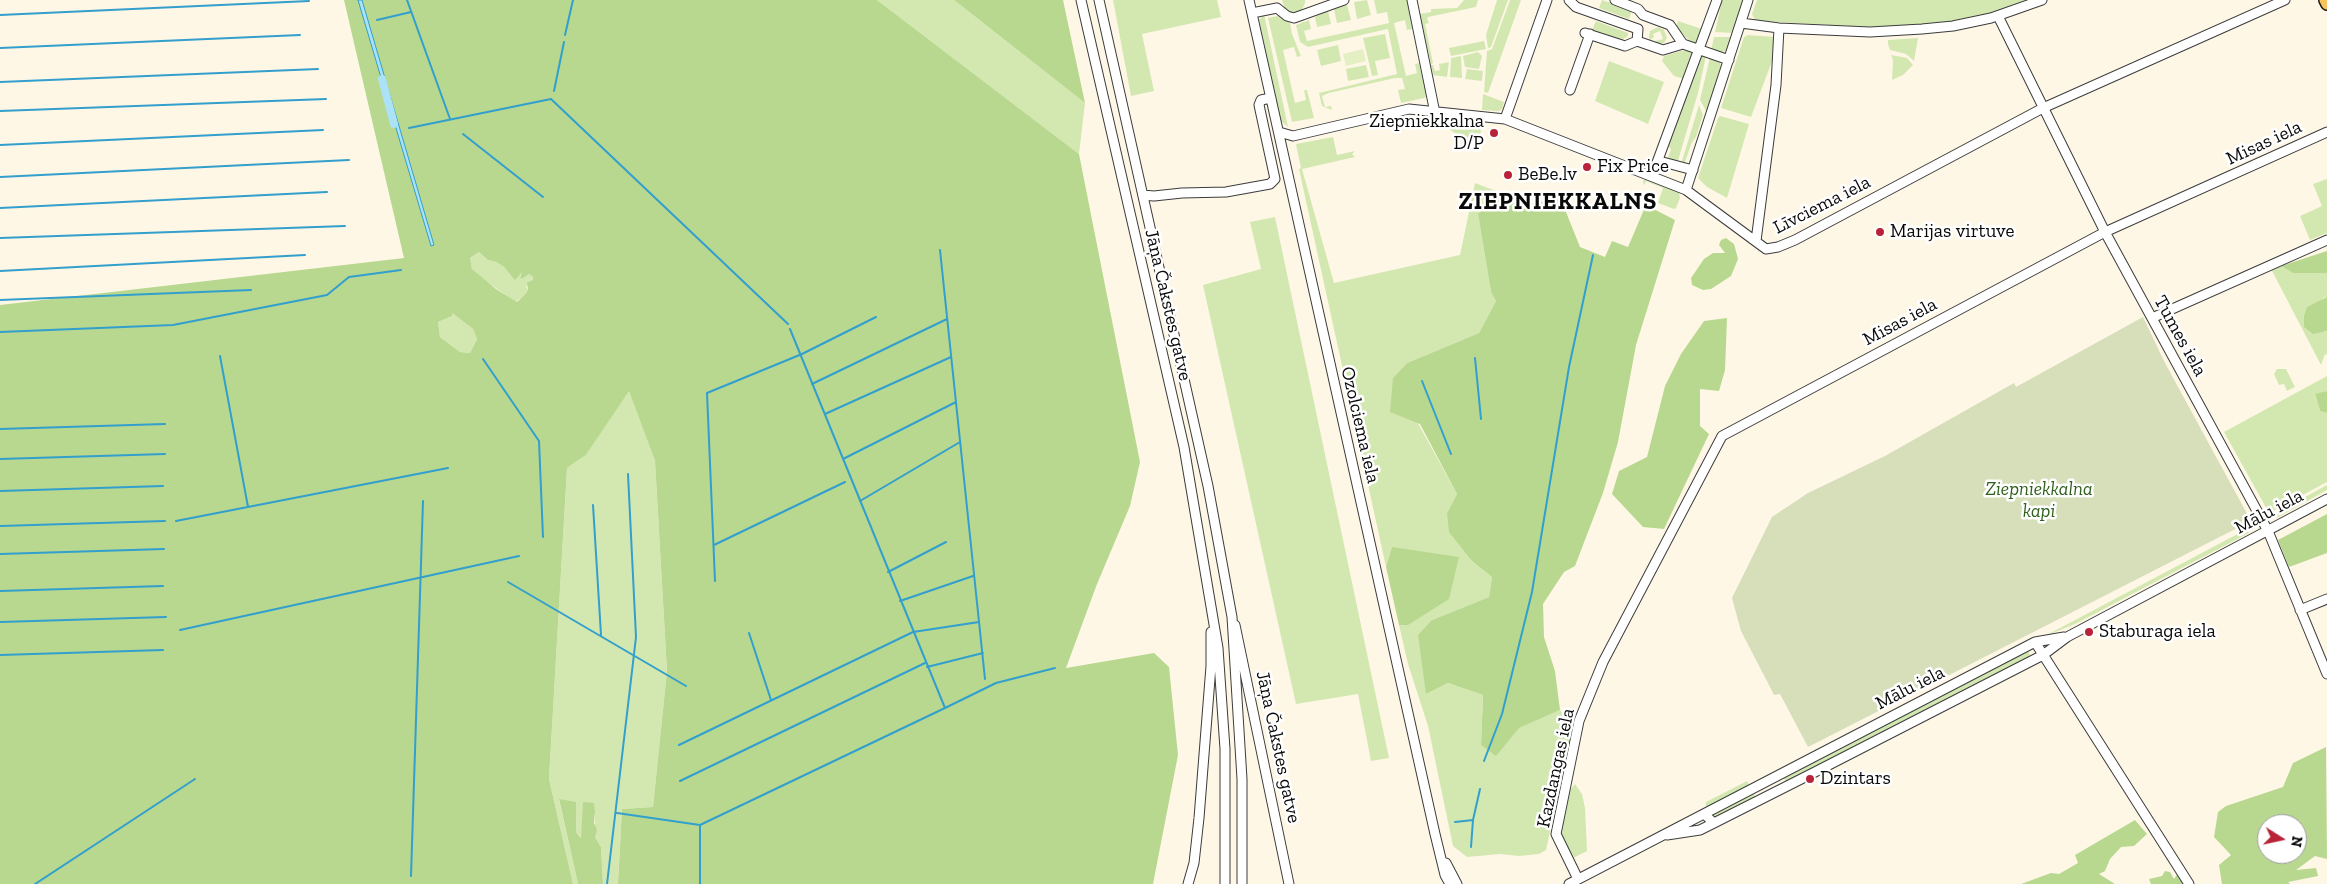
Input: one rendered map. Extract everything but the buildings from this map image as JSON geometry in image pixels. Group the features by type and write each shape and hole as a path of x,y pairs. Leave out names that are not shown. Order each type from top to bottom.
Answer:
{"main road":[{"path":"2325,0 2327,4"}],"street":[{"name":"Jāņa Čakstes gatve","path":"1082,0 1184,448 1220,668 1225,740 1225,884"},
{"name":"Jāņa Čakstes gatve","path":"1099,0 1208,486 1232,617 1242,779 1242,884"},
{"name":"Ozolciema iela","path":"1249,0 1441,858 1450,884"},
{"path":"1252,13 1278,4 1286,16 1294,18 1344,0"},
{"path":"1412,0 1435,113"},
{"path":"1504,118 1547,0"},
{"path":"1569,0 1576,7 1638,28"},
{"path":"1615,0 1626,2 1638,9 1643,15 1670,25 1683,44 1729,60"},
{"path":"1652,176 1717,0"},
{"path":"1686,190 1748,0"},
{"path":"1741,23 1779,28 1870,32 1904,30 1953,26 1998,16 2042,0"},
{"name":"Līvciema iela","path":"1279,132 1293,136 1409,109 1435,113 1504,118 1686,190 1766,249 1778,247 1795,240 1827,221 2043,108 2284,0"},
{"path":"1637,41 1638,28 1643,15"},
{"name":"Tumes iela","path":"1998,16 2105,232 2268,531 2327,674"},
{"path":"1756,242 1776,85 1779,28"},
{"path":"1570,90 1588,33 1625,46 1637,41 1663,50 1683,44"},
{"path":"1143,195 1154,196 1182,192 1226,192 1270,184 1275,179 1259,105 1261,100 1271,98"},
{"name":"Misas iela","path":"1603,662 1722,436 2105,232 2327,132"},
{"path":"1659,161 1693,170"},
{"path":"2152,318 2327,240"},
{"name":"Mālu iela","path":"1664,836 1700,830 1778,791 2043,655 2067,637 2327,500"},
{"path":"2300,610 2327,599"},
{"name":"Jāņa Čakstes gatve","path":"1232,617 1237,629 1289,884"},
{"name":"Jāņa Čakstes gatve","path":"1188,884 1194,862 1199,818 1212,620"},
{"name":"Mālu iela","path":"1569,884 2036,642 2067,637"},
{"path":"2036,642 2190,884"},
{"name":"Kazdangas iela","path":"1578,879 1556,834 1579,721 1603,662"},
{"path":"1771,778 1778,791"},
{"path":"1704,814 1714,823"},
{"name":"Ozolciema iela","path":"1441,858 1448,866 1457,884"}],"green space":[{"path":"344,0 877,0 1079,154 1140,462 1130,506 1097,584 1066,668 1154,653 1169,667 1178,755 1153,884 618,884 622,809 653,807 667,671 655,461 629,391 586,455 567,468 549,779 573,884 0,884 0,305 404,258","holes":["479,252 488,260 504,267 515,280 522,272 520,278 522,279 529,274 533,277 527,283 528,290 517,302 496,289 472,269 470,258","452,313 473,329 477,339 470,353 460,352 440,337 438,322 452,316"]},
{"path":"877,0 954,0 1085,103 1079,154"},
{"path":"954,0 1063,0 1085,103"},
{"path":"1113,0 1217,0 1221,17 1142,34 1154,91 1131,96"},
{"path":"1282,0 1305,0 1305,3 1302,10 1294,14 1285,9"},
{"path":"1367,0 1371,15 1357,19 1354,2"},
{"path":"1374,0 1407,0 1413,29 1407,30 1405,20 1394,23 1406,76 1417,73 1415,64 1419,63 1427,96 1401,103 1398,90 1405,89 1402,78 1395,78 1329,93 1322,96 1325,107 1331,106 1332,110 1322,106 1319,93 1397,74 1388,29 1308,47 1300,42 1296,25 1309,20 1311,29 1304,31 1307,41 1389,23 1387,12 1377,14"},
{"path":"1464,0 1478,0 1476,7 1428,17 1429,23 1425,24 1433,63 1431,64 1420,14 1431,12 1431,9 1457,8"},
{"path":"1497,0 1508,0 1491,47 1488,48 1486,35"},
{"path":"1510,0 1521,0 1488,93 1484,92 1487,51 1492,49"},
{"path":"1602,0 1632,10 1629,19 1599,8"},
{"path":"1722,0 1744,0 1733,33 1715,32"},
{"path":"1757,0 2029,0 1976,17 1940,24 1867,27 1759,21 1755,20 1752,14"},
{"path":"1347,5 1351,20 1337,23 1334,9"},
{"path":"1328,11 1331,24 1317,27 1315,17"},
{"path":"1264,14 1288,127 1281,121 1259,20"},
{"path":"1278,16 1290,23 1292,34 1301,56 1297,57 1294,47 1283,50 1295,103 1306,100 1304,90 1307,90 1314,118 1292,122 1268,18"},
{"path":"1596,21 1628,33 1628,36 1623,39 1625,43 1592,30"},
{"path":"1678,21 1702,29 1696,44 1691,42 1676,27"},
{"path":"1658,27 1664,30 1667,38 1664,43 1651,42 1663,39 1660,31 1653,34 1654,37 1650,40 1650,31"},
{"path":"1385,34 1390,58 1375,61 1378,75 1372,76 1363,38"},
{"path":"1748,35 1775,37 1774,56 1751,117 1721,108 1744,37"},
{"path":"1714,37 1731,37 1727,50 1719,54 1711,51"},
{"path":"1918,38 1914,61 1906,54 1890,50 1888,44 1888,40"},
{"path":"1484,41 1486,49 1451,56 1449,48"},
{"path":"1338,45 1341,61 1321,66 1317,50"},
{"path":"1363,49 1366,61 1346,66 1343,54"},
{"path":"1691,50 1693,53 1684,79 1674,76 1662,61 1664,56"},
{"path":"1478,52 1482,56 1479,69 1465,67 1463,56"},
{"path":"1700,54 1706,56 1698,93 1677,164 1669,162 1668,158 1671,149 1667,145"},
{"path":"1891,55 1907,58 1913,65 1903,75 1892,80 1893,60"},
{"path":"1461,56 1462,78 1450,77 1451,58"},
{"path":"1710,57 1718,60 1721,65 1707,113 1700,100"},
{"path":"1609,61 1664,82 1648,124 1595,101"},
{"path":"1449,62 1447,77 1433,75 1431,65 1433,65 1435,71 1440,70 1439,64"},
{"path":"1366,65 1369,77 1348,81 1346,69"},
{"path":"1467,69 1483,71 1482,81 1465,79"},
{"path":"1483,94 1504,102 1502,109 1499,111 1482,110"},
{"path":"1699,105 1703,115 1684,165 1681,164"},
{"path":"1720,116 1749,124 1727,198 1707,187 1698,178"},
{"path":"1432,117 1473,120 1479,122 1481,132 1478,137 1466,141"},
{"path":"1333,137 1337,155 1355,151 1352,154 1355,157 1302,169 1334,283 1460,255 1475,183 1496,191 1478,214 1491,292 1496,301 1479,333 1407,363 1393,378 1457,494 1447,513 1472,561 1492,577 1489,597 1432,620 1426,694 1448,683 1483,695 1481,744 1560,710 1572,728 1546,850 1539,854 1519,856 1500,854 1467,857 1453,846 1428,726 1408,664 1399,625 1408,625 1392,548 1386,567 1299,169 1301,168 1296,144"},
{"path":"1645,179 1679,193 1680,198 1676,208 1658,203 1663,188 1646,181 1644,186 1643,181"},
{"path":"2327,179 2327,233 2310,240 2300,216 2322,206 2313,184"},
{"path":"1494,196 1531,204 1560,197 1580,247 1605,257 1612,241 1628,247 1646,205 1675,220 1636,345 1618,442 1603,493 1575,566 1564,572 1543,604 1544,637 1555,671 1560,710 1519,728 1496,756 1481,745 1483,695 1448,683 1426,694 1418,635 1432,620 1489,597 1492,577 1472,561 1449,532 1447,513 1457,494 1420,424 1390,412 1393,378 1407,363 1479,333 1496,301 1491,292 1478,214"},
{"path":"1275,217 1389,758 1371,761 1358,694 1296,704 1203,285 1261,269 1250,222"},
{"path":"1726,238 1734,244 1738,259 1731,276 1711,289 1703,290 1692,285 1691,278 1704,259 1713,253 1725,253 1719,245 1721,240"},
{"path":"2327,251 2327,273 2293,273 2281,266"},
{"path":"479,252 488,260 504,267 515,279 522,271 520,278 522,279 529,274 533,277 526,287 528,290 526,293 516,302 480,277 472,269 470,258"},
{"path":"2281,266 2293,273 2327,273 2327,297 2323,298 2324,332 2327,331 2327,355 2325,354 2321,365 2270,267"},
{"path":"2327,297 2327,331 2313,334 2304,327 2304,316 2307,307"},
{"path":"452,313 473,329 477,339 470,353 460,352 440,337 438,322 452,316"},
{"name":"Ziepniekkalna kapi","path":"2143,317 2165,363 2251,521 1808,747 1780,694 1774,695 1741,631 1732,598 1772,517 1808,493 1885,456 2014,383 2016,387"},
{"path":"1727,318 1725,370 1719,391 1700,389 1700,426 1709,434 1664,529 1643,527 1612,494 1619,471 1647,457 1665,386 1681,354 1704,321"},
{"path":"2277,369 2286,369 2295,387 2287,391 2284,384 2279,385 2274,374"},
{"path":"2327,376 2327,391 2315,395 2320,411 2327,413 2327,482 2269,513 2224,432"},
{"path":"629,390 655,461 667,671 653,807 622,809 618,884 603,884 601,847 595,837 595,812 582,838 576,832 576,803 559,800 578,884 573,884 549,779 567,468 586,455"},
{"path":"2327,391 2327,413 2320,411 2315,394"},
{"path":"2327,485 2327,490 2277,518 2276,513"},
{"path":"2327,514 2327,553 2289,567 2278,540"},
{"path":"2247,529 2249,533 2075,624 2043,637"},
{"path":"1392,547 1459,557 1449,599 1408,625 1399,625 1386,567"},
{"path":"2027,651 2030,656 1786,782 1783,777"},
{"path":"2326,747 2327,859 2315,856 2307,862 2307,814 2257,814 2257,864 2304,864 2296,870 2316,868 2318,876 2288,882 2290,884 2222,884 2219,865 2231,855 2214,837 2218,812 2226,806 2283,787 2293,763"},
{"path":"1747,781 1749,785 1706,808 1706,802"},
{"path":"1575,784 1582,794 1585,808 1587,851 1573,858 1560,833 1568,792"},
{"path":"1753,792 1756,798 1717,818 1712,816 1712,814"},
{"path":"559,799 576,802 576,832 581,838 583,802 594,803 594,823 597,830 595,837 601,847 603,884 578,884"},
{"path":"2135,820 2147,834 2134,846 2121,847 2110,859 2105,871 2099,874 2115,884 2021,884 2051,873 2059,874 2078,863 2075,855"},
{"path":"2165,871 2170,872 2174,879 2178,873 2186,884 2151,884 2149,879 2162,876"}],"water":[{"path":"358,0 362,0 434,245 431,246"}],"waterway":[{"path":"407,0 450,119"},
{"path":"565,35 573,0"},
{"path":"0,15 309,1"},
{"path":"377,20 411,12"},
{"path":"0,48 300,35"},
{"path":"554,91 564,42"},
{"path":"0,82 318,69"},
{"path":"382,79 394,124"},
{"path":"0,111 326,99"},
{"path":"409,128 551,99 788,324"},
{"path":"0,145 323,130"},
{"path":"463,134 543,197"},
{"path":"0,177 349,160"},
{"path":"0,208 327,192"},
{"path":"0,238 345,226"},
{"path":"940,250 985,679"},
{"path":"0,271 305,255"},
{"path":"1484,761 1502,714 1532,592 1569,367 1593,255"},
{"path":"0,332 173,325 327,295 349,277 401,270"},
{"path":"0,300 251,290"},
{"path":"715,581 707,393 802,354 876,317"},
{"path":"812,384 947,319"},
{"path":"790,329 945,708 996,683 1055,668"},
{"path":"220,356 248,507"},
{"path":"825,414 951,357"},
{"path":"1475,358 1481,419"},
{"path":"483,359 539,441 543,537"},
{"path":"1422,381 1451,454"},
{"path":"843,459 956,402"},
{"path":"0,429 165,424"},
{"path":"860,501 960,442"},
{"path":"0,459 165,454"},
{"path":"176,521 448,468"},
{"path":"607,884 636,637 628,474"},
{"path":"714,545 845,482"},
{"path":"0,491 163,486"},
{"path":"411,876 423,501"},
{"path":"593,505 601,635"},
{"path":"0,526 165,521"},
{"path":"888,572 946,542"},
{"path":"0,554 164,549"},
{"path":"180,630 519,556"},
{"path":"900,601 973,576"},
{"path":"508,582 686,686"},
{"path":"0,591 163,586"},
{"path":"0,622 166,617"},
{"path":"679,745 913,632 979,622"},
{"path":"749,633 771,700"},
{"path":"0,655 163,650"},
{"path":"927,667 983,653"},
{"path":"680,781 925,663"},
{"path":"617,813 700,825 945,708"},
{"path":"35,884 195,779"},
{"path":"1455,822 1473,820 1480,789"},
{"path":"1471,847 1473,820"},
{"path":"700,825 700,884"}],"place":[{"name":"Ziepniekkalna D/P","path":"1494,133"},
{"name":"Fix Price","path":"1587,167"},
{"name":"BeBe.lv","path":"1508,175"},
{"name":"Marijas virtuve","path":"1880,232"},
{"name":"Staburaga iela","path":"2089,632"},
{"name":"Dzintars","path":"1810,779"}],"district":[{"name":"ZIEPNIEKKALNS","path":"1558,202"}]}
